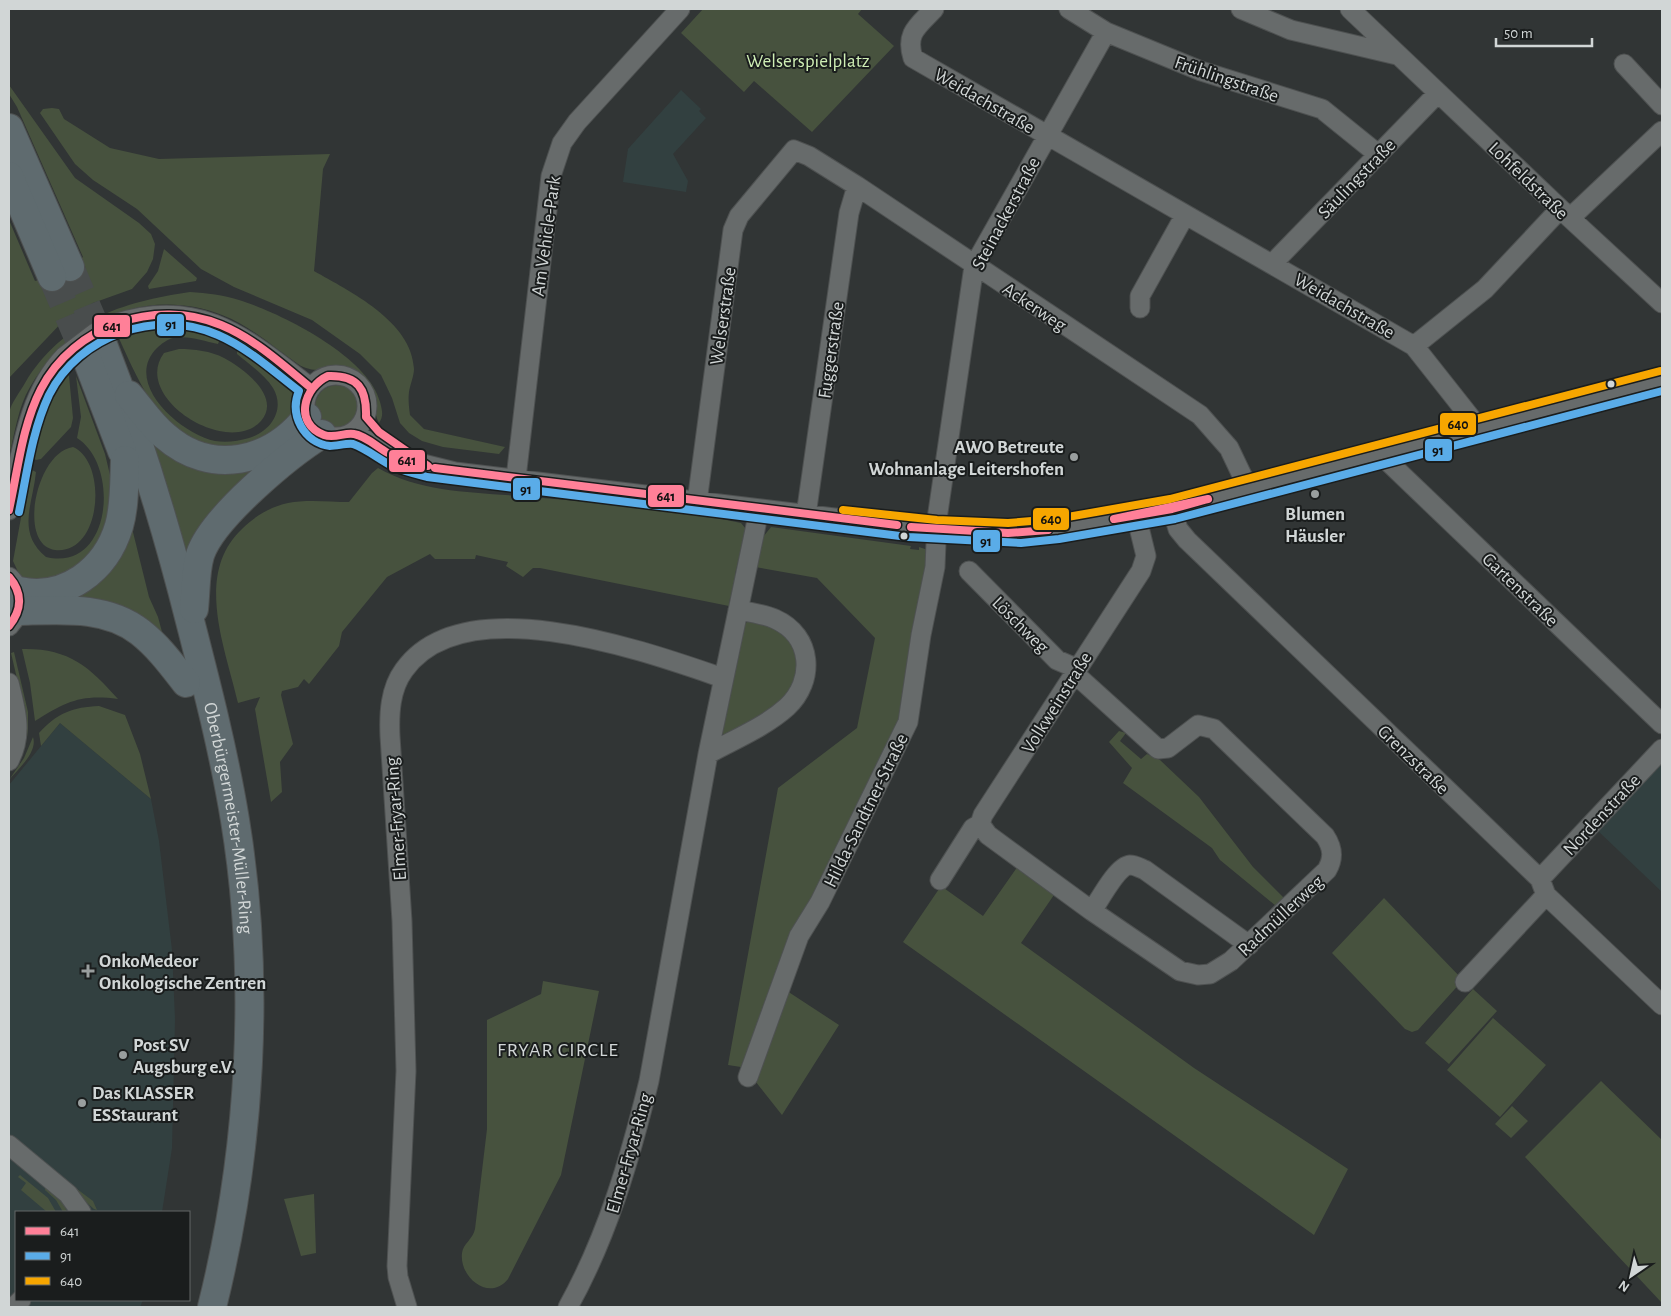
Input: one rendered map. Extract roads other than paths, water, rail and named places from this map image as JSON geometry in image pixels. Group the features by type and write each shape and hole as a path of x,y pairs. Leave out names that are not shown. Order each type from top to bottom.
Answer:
{"highway":[{"path":"9,128 61,272 9,176"},
{"name":"Oberbürgermeister-Müller-Ring","path":"91,344 117,381 165,526 192,628 235,822 247,954 247,1060 239,1157 227,1238 212,1307"},
{"name":"Oberbürgermeister-Müller-Ring","path":"91,344 150,540 186,683 217,824 227,913 230,992 225,1121 208,1234 193,1307"},
{"path":"117,381 165,436 190,452 215,459 241,459 267,452 288,438 314,426"},
{"path":"192,628 196,572 200,556 211,533 224,517 287,460 314,426"},
{"path":"14,601 56,592 79,580 100,562 119,526 126,460"},
{"path":"14,601 108,615 125,622 155,645 186,683"}],"street":[{"name":"Am Vehicle-Park","path":"516,478 551,176 562,143 576,122 680,9"},
{"name":"Weidachstraße","path":"934,9 912,32 908,45 913,58 1046,136 1273,263 1414,346 1478,427"},
{"name":"Frühlingstraße","path":"1069,9 1106,32 1201,71 1322,109 1379,155"},
{"path":"1241,9 1291,30 1398,55"},
{"name":"Lohfeldstraße","path":"1350,9 1662,303"},
{"name":"Steinackerstraße","path":"936,530 974,266 1106,32"},
{"path":"1624,64 1662,105"},
{"name":"Säulingstraße","path":"1273,263 1438,93"},
{"path":"1414,346 1485,288 1565,213 1662,130"},
{"name":"Ackerweg","path":"794,150 809,156 857,186 974,266 1200,415 1229,448 1249,490"},
{"name":"Welserstraße","path":"697,502 733,230 739,216 794,150"},
{"name":"Fuggerstraße","path":"806,514 849,214 857,186"},
{"path":"1140,308 1140,296 1185,215"},
{"path":"9,510 30,416 41,389 54,368 91,344 145,315 173,314 206,320 236,333 258,347 311,388"},
{"path":"331,375 350,378 365,393 367,400 366,417 353,433 336,437 314,426 306,398 311,388 318,381 331,375"},
{"path":"353,433 399,458 429,467 697,502 936,530 1020,533 1057,529 1172,509 1249,490 1478,427 1662,381"},
{"path":"366,417 379,432 429,467"},
{"name":"Gartenstraße","path":"1380,454 1662,724"},
{"name":"Grenzstraße","path":"1172,509 1178,529 1187,540 1662,1005"},
{"name":"Volkweinstraße","path":"940,880 973,828 980,824 983,815 1141,571 1146,556 1136,515"},
{"name":"Elmer-Fryar-Ring","path":"568,1307 586,1273 606,1226 639,1123 656,1050 708,754 756,525"},
{"name":"Hilda-Sandtner-Straße","path":"748,1077 799,936 820,902 908,722 921,635 935,567 936,530"},
{"name":"Löschweg","path":"969,571 1056,660 1076,672"},
{"path":"708,754 786,708 801,690 805,680 806,660 798,637 775,619 738,610"},
{"name":"Elmer-Fryar-Ring","path":"407,1307 398,1277 397,1266 406,1062 402,921 390,736 390,710 393,694 403,671 424,649 448,637 475,632 518,628 600,640 655,655 723,678"},
{"name":"Radmüllerweg","path":"980,824 988,835 1092,911 1180,971 1192,974 1204,975 1217,971 1249,945 1327,870 1332,854 1331,845 1325,836 1214,729 1198,726 1168,748 1158,749 1076,672"},
{"path":"9,683 18,727 15,749 9,761"},
{"name":"Nordenstraße","path":"1465,982 1543,887 1662,749"},
{"path":"1092,911 1118,873 1124,867 1132,865 1145,870 1249,945"},
{"path":"9,1145 68,1194 80,1211"}],"tunnel":[{"path":"70,267 102,342"},
{"path":"52,277 85,354"}],"place":[{"name":"AWO Betreute Wohnanlage Leitershofen","path":"1074,457"},
{"name":"Blumen Häusler","path":"1315,494"},
{"name":"OnkoMedeor Onkologische Zentren","path":"88,971"},
{"name":"Post SV Augsburg e.V.","path":"123,1055"},
{"name":"Das KLASSER ESStaurant","path":"82,1103"}],"district":[{"name":"FRYAR CIRCLE","path":"558,1049"}],"park label":[{"name":"Welserspielplatz","path":"808,60"}]}
